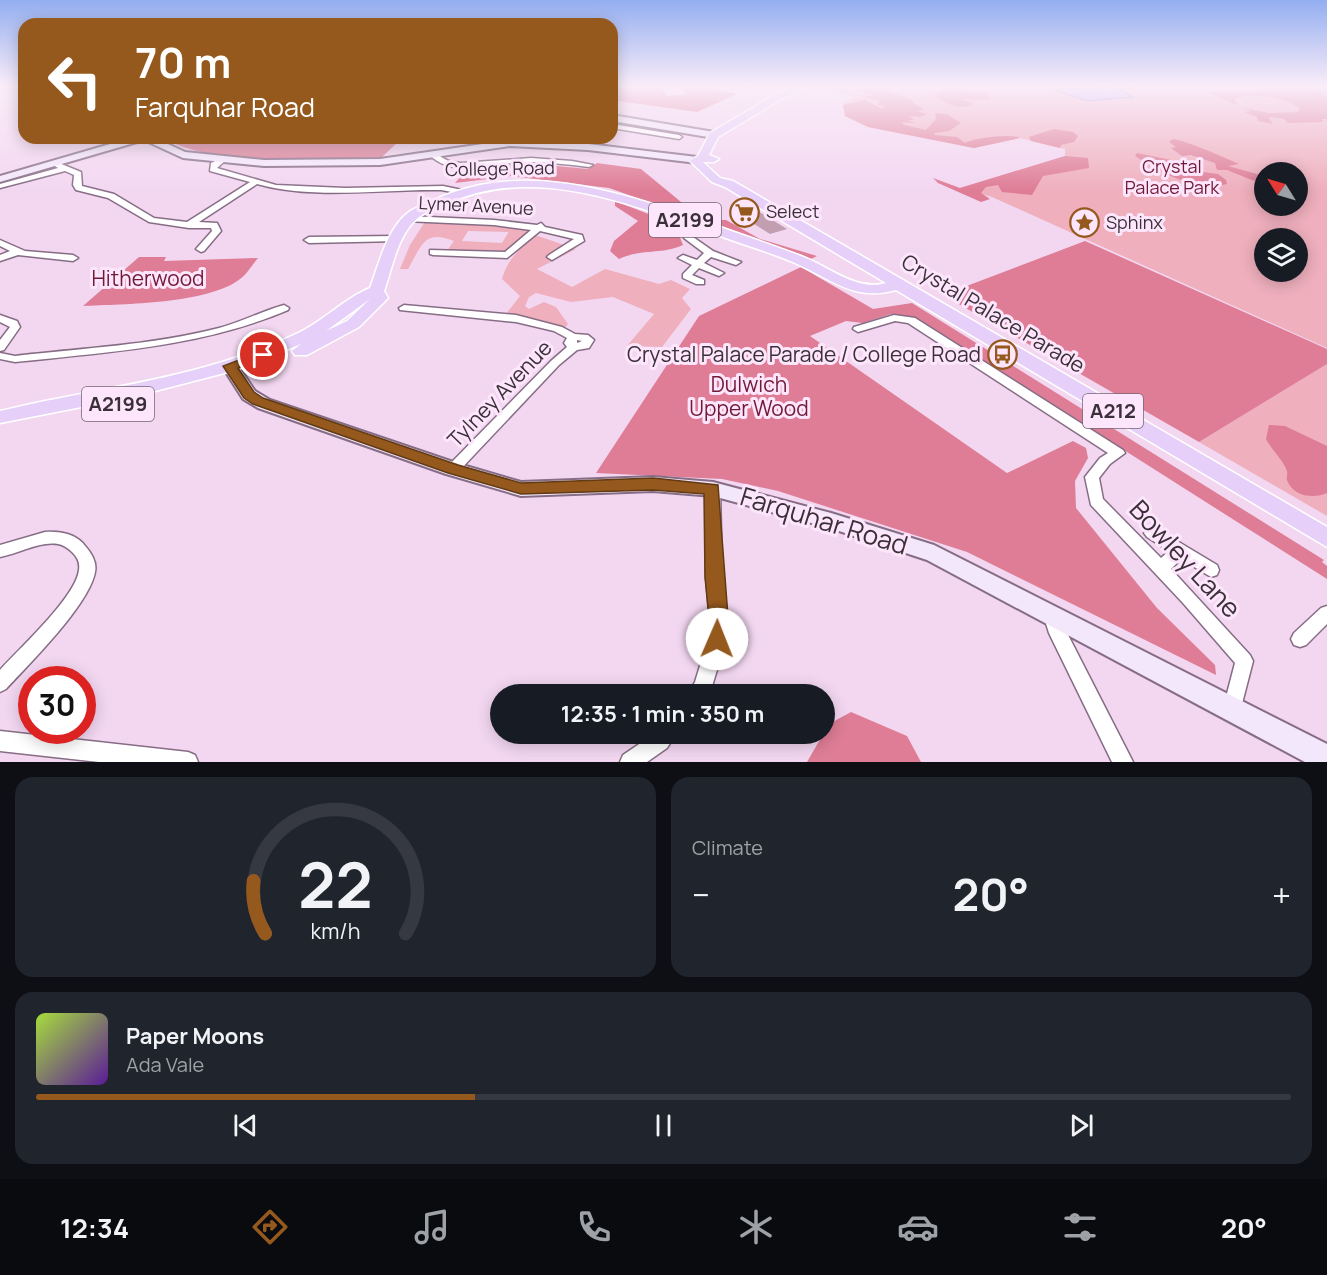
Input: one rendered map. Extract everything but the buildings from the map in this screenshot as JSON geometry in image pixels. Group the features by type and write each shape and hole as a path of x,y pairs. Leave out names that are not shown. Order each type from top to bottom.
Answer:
{"main road":[{"path":"710,160 714,135 741,121"},
{"name":"A212","path":"710,160 720,138 714,135"},
{"name":"Crystal Palace Parade","path":"710,160 729,181 1327,538"},
{"name":"College Road","path":"463,192 518,183 584,189 623,197 802,261 857,288 876,291 899,284"},
{"name":"A2199","path":"0,417 27,413 36,416 96,408 233,372 333,321 362,297 376,291 396,239 408,219 432,204 463,192"}],"street":[{"path":"627,121 714,135"},
{"path":"618,127 679,137"},
{"path":"0,179 120,144"},
{"path":"160,144 183,155 222,160 321,164 380,162 497,144"},
{"path":"537,144 612,149 710,160"},
{"path":"433,154 442,162 458,165 521,160 589,165"},
{"name":"College Road","path":"222,160 214,165 213,169 255,182 319,190 443,188 463,192"},
{"path":"54,163 78,174 79,188 111,196 152,220 189,225 214,225"},
{"path":"0,186 66,168"},
{"path":"189,225 216,210 255,182"},
{"path":"214,225 222,212 216,210"},
{"name":"Lymer Avenue","path":"408,219 501,222 541,226 579,237 579,241 552,257"},
{"path":"201,249 217,231 214,225"},
{"path":"697,225 690,231 688,238 710,253 735,262"},
{"name":"Lymer Avenue","path":"433,252 507,255 541,226"},
{"path":"309,240 327,237 396,239"},
{"path":"0,243 31,256 73,258"},
{"path":"0,258 17,252"},
{"path":"700,282 686,276 710,253"},
{"path":"683,258 719,273"},
{"path":"0,356 15,359 219,331 248,325 284,308"},
{"name":"Tylney Avenue","path":"404,308 508,318 563,330 574,342 453,469"},
{"path":"0,318 13,323 15,327 0,348"},
{"name":"Bowley Lane","path":"858,329 894,318 911,321 1118,453 1105,461 1092,477 1096,501 1161,568 1244,662 1232,709"},
{"name":"Farquhar Road","path":"233,372 249,395 264,404 453,469 521,489 653,484 712,489 831,521 934,554 1050,612 1327,759"},
{"path":"704,684 720,630 714,577 712,489"},
{"path":"1152,533 1211,570"},
{"path":"0,551 59,538 80,548 87,562 86,577 67,607 0,683"},
{"path":"1161,568 1180,551"},
{"path":"1050,612 1058,633 1123,762"},
{"path":"1300,639 1327,613"},
{"path":"0,741 188,762"},
{"path":"630,762 656,744"}],"green space":[{"name":"Crystal Palace Park","path":"855,121 1327,121 1327,348 992,197 960,188 1065,156 1065,149 1020,138 974,148 868,127"},
{"path":"855,121 908,121 915,123 902,122 904,125 926,130 935,121 957,121 961,123 949,131 934,133 935,135 957,137 965,143 993,137 1020,138 974,148 868,127"},
{"path":"1258,121 1271,121 1273,124"},
{"path":"1286,121 1323,122 1288,123"},
{"path":"1054,129 1073,132 1078,136 1074,142 1061,145 1060,148 1031,141 1029,137"},
{"path":"1173,139 1179,140 1239,164 1228,166 1254,173 1254,181 1227,170 1217,170 1215,163 1191,155 1182,156 1171,148 1176,147 1169,142"},
{"path":"176,144 396,144 380,159 296,161 240,159"},
{"path":"1137,153 1176,161 1188,170 1218,174 1226,180 1227,184 1203,185 1178,179 1135,156"},
{"path":"1065,156 1088,158 1089,168 1043,176 1032,195 1002,192 998,185 986,187 981,193 990,199 981,202 938,183 933,178 960,188"},
{"path":"526,163 588,169 597,163 641,169 692,211 713,220 726,220 760,239 817,256 811,259 609,188 511,176 455,183 464,173"},
{"path":"615,201 682,227 679,235 683,245 619,259 610,251 614,241 638,221 615,206"},
{"path":"426,220 541,226 507,255 446,252 454,241 430,238 421,246 408,269 400,269 410,245","holes":["468,231 508,232 502,243 462,241"]},
{"path":"535,235 576,249 537,269 572,287 605,269 659,284 671,280 690,289 682,298 691,309 662,347 627,346 654,314 613,297 571,302 536,293 529,297 525,306 529,309 544,302 556,307 568,324 563,330 506,314 520,296 502,279 515,254"},
{"path":"1085,241 1327,349 1327,364 1199,442 943,295"},
{"name":"Hitherwood","path":"139,257 166,257 164,261 258,258 240,279 208,293 164,301 83,306"},
{"name":"Dulwich Upper Wood","path":"801,267 873,309 912,303 1324,560 1322,562 1327,566 1327,579 916,318 891,314 863,323 846,321 810,336 1007,473 1073,441 1086,448 1088,458 1075,481 1076,508 1157,608 1215,665 1216,675 967,552 778,491 722,479 596,473 699,316"},
{"path":"1327,364 1327,516 1199,442"},
{"path":"1269,425 1285,426 1327,446 1327,493 1316,496 1304,495 1290,486 1285,467 1266,439"},
{"path":"851,712 907,736 921,762 807,762 817,744 835,744 835,721"}],"place":[{"name":"Select","path":"745,212"},
{"name":"Sphinx","path":"1085,223"},
{"name":"Crystal Palace Parade / College Road","path":"1002,355"}],"route":[{"path":"263,355 230,366 235,377 249,395 258,401 453,469 521,489 682,484 712,489 714,577 720,630 717,639"}]}
